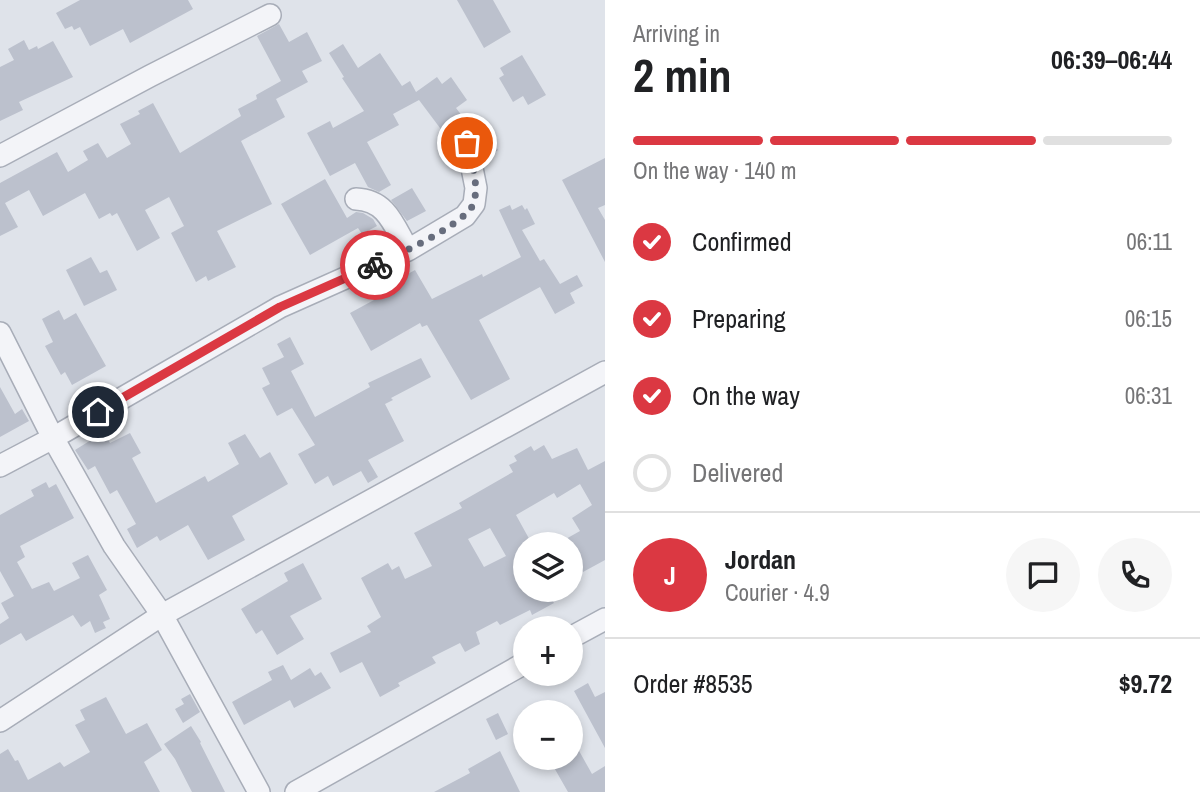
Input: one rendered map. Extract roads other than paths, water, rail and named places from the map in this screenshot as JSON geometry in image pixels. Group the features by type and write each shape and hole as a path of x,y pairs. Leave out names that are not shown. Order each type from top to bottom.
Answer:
{"street":[{"path":"0,156 270,15"},
{"path":"0,466 280,307 408,250 465,216 474,204 476,188 467,143"},
{"path":"356,199 374,202 382,207 408,250"},
{"path":"0,333 53,438 114,546 162,615 259,792"},
{"path":"0,721 162,615 605,372"},
{"path":"583,631 605,619"},
{"path":"296,792 513,670"}]}
